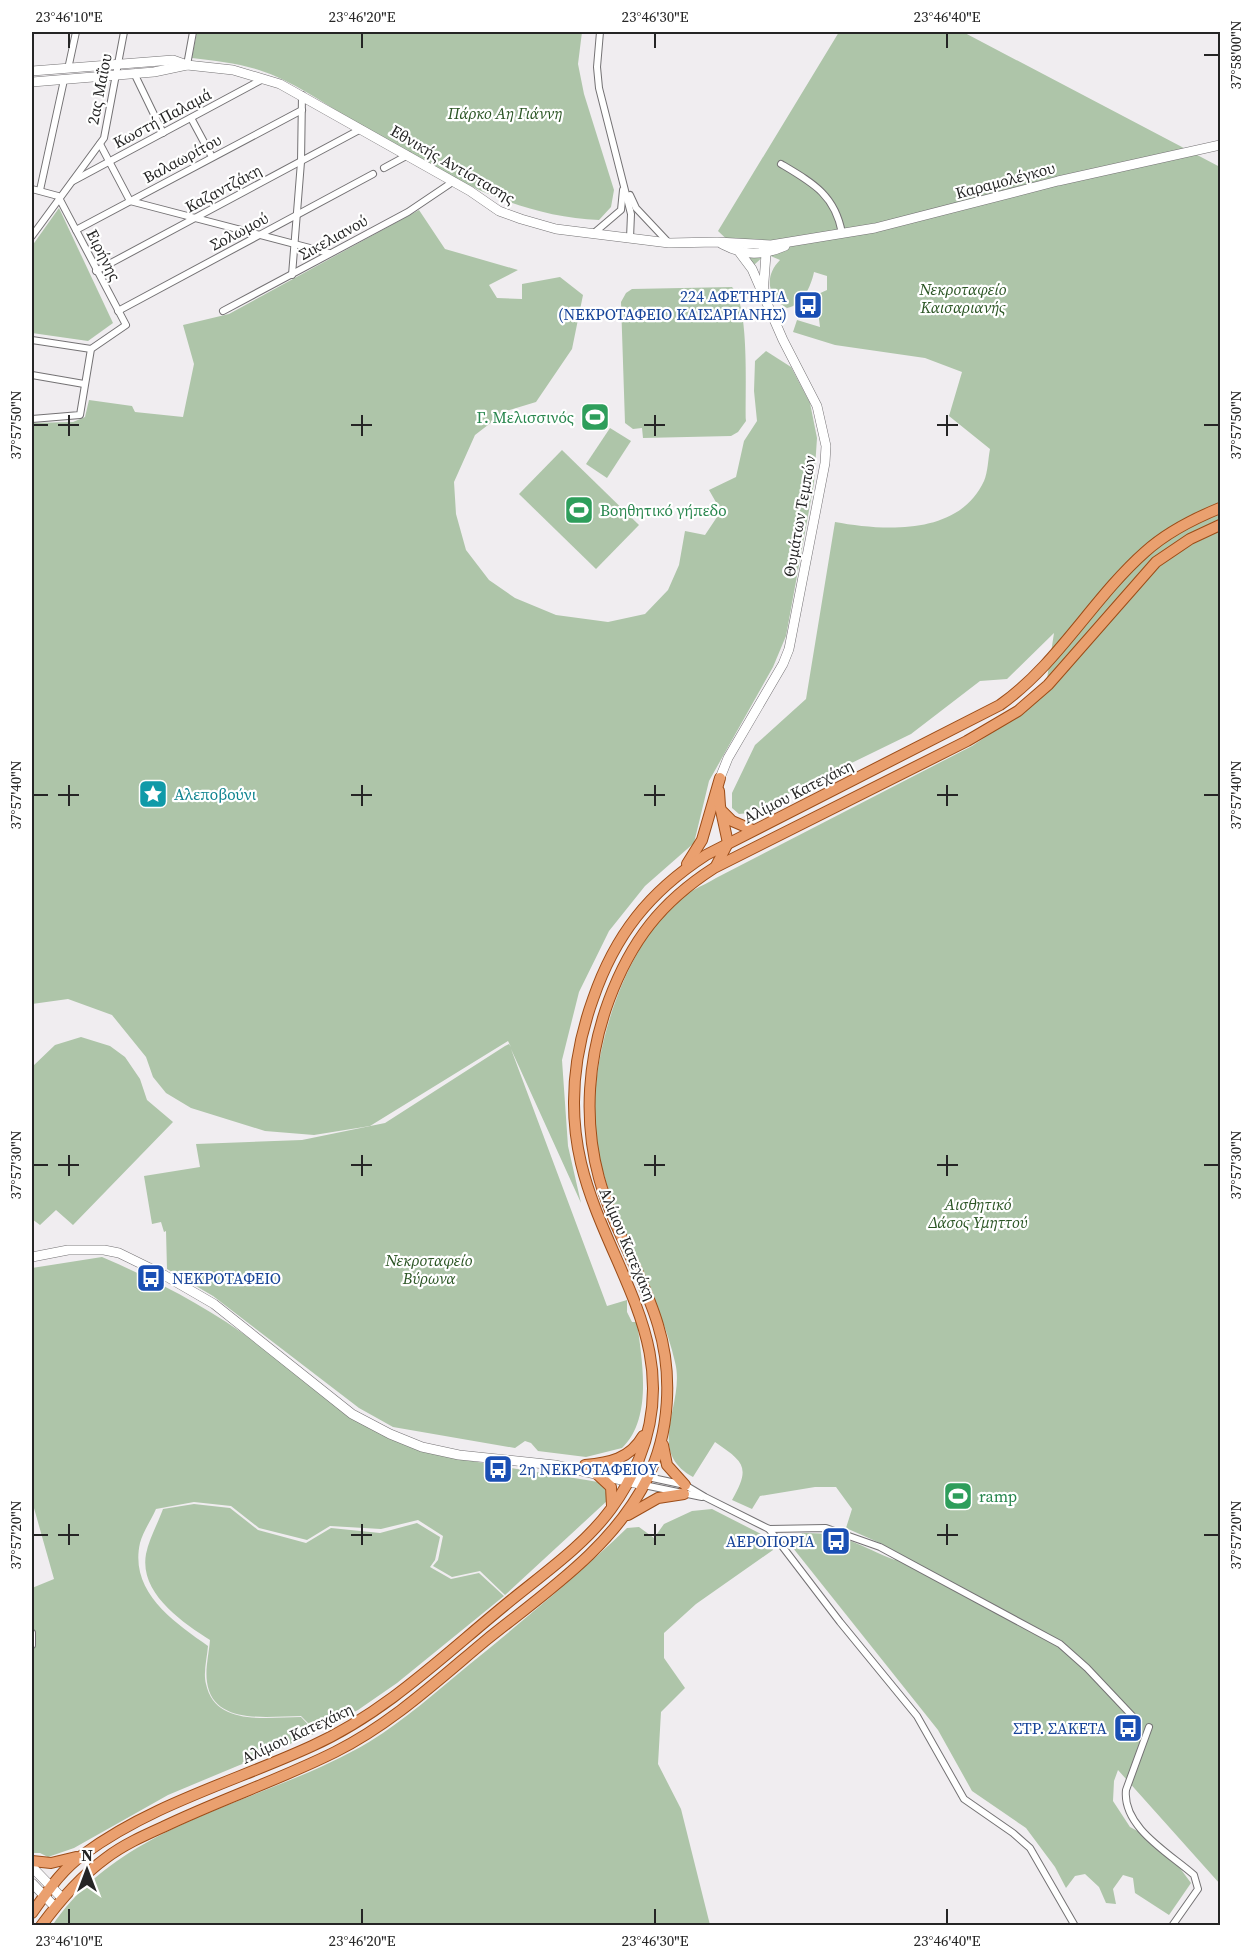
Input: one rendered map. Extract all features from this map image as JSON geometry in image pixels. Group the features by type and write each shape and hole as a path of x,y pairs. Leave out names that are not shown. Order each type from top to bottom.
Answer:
{"main road":[{"name":"Εθνικής Αντίστασης","path":"32,82 64,80 173,60 187,65 233,70 266,78 302,94 454,181 499,211 521,219 556,229 669,243 717,242 761,251"},
{"name":"Εθνικής Αντίστασης","path":"32,71 68,69 116,70 134,73 187,65"},
{"name":"Καραμολέγκου","path":"797,241 874,228 1058,181 1221,145"},
{"name":"Εθνικής Αντίστασης","path":"717,242 740,253 761,251 797,241"},
{"path":"752,269 761,251"},
{"path":"761,251 763,295"},
{"name":"Θυμάτων Τεμπών","path":"720,778 728,758 783,664 789,649 826,455 817,406 752,269 740,253"},
{"name":"Αλίμου Κατεχάκη","path":"32,1913 52,1886 82,1854 121,1830 311,1747 362,1720 551,1566 610,1510 630,1477 649,1425 653,1378 649,1345 641,1315 603,1229 585,1176 574,1118 575,1076 588,1012 607,964 642,909 669,880 728,843 978,718 1008,699 1036,675 1145,552 1183,525 1221,508"},
{"name":"Αλίμου Κατεχάκη","path":"41,1926 59,1903 106,1857 194,1812 318,1760 372,1732 561,1579 623,1519 646,1481 663,1428 667,1377 663,1342 658,1324 615,1223 599,1178 591,1138 590,1077 603,1016 621,970 636,943 678,892 714,868 967,741 1018,711 1052,680 1156,562 1190,540 1221,525"},
{"path":"714,868 728,843 722,810 720,778"},
{"path":"684,869 702,840 720,778"},
{"path":"722,810 732,821 753,830"},
{"path":"32,1257 84,1249 119,1253 201,1295 352,1414 390,1434 422,1447 459,1455 555,1465 585,1465 605,1463 624,1456 642,1440 649,1425"},
{"path":"623,1519 658,1498 685,1489 667,1465 663,1447 663,1428"},
{"path":"555,1465 597,1474 630,1477"},
{"path":"585,1465 646,1481"},
{"path":"597,1474 611,1486 613,1501 610,1510"},
{"path":"32,1861 51,1863 82,1854"},
{"path":"32,1867 52,1886 59,1903"},
{"path":"32,1883 45,1896 59,1903"}],"street":[{"path":"68,69 76,32"},
{"name":"2ας Μαΐου","path":"32,236 58,196 104,138 124,32"},
{"path":"187,65 193,32"},
{"path":"600,32 597,67 599,88 624,180 631,214 630,238"},
{"path":"134,73 163,133"},
{"name":"Κωστή Παλαμά","path":"70,182 266,78"},
{"path":"40,190 64,80"},
{"path":"292,275 301,162 302,94"},
{"name":"Βαλαωρίτου","path":"76,230 302,110"},
{"path":"190,118 212,157"},
{"name":"Καζαντζάκη","path":"96,271 361,129"},
{"path":"100,144 130,201 329,254"},
{"path":"384,168 408,155"},
{"path":"781,164 816,187 829,199 838,212 842,233"},
{"name":"Σολωμού","path":"118,311 373,174"},
{"path":"594,233 621,210 624,180"},
{"path":"624,180 636,208 669,243"},
{"name":"Σικελιανού","path":"223,311 408,212 454,181"},
{"path":"32,189 58,196"},
{"name":"Ειρήνης","path":"58,196 126,326 91,349"},
{"path":"32,340 91,349 80,415 32,419"},
{"path":"32,375 84,384"},
{"path":"646,1481 685,1489 769,1529 840,1622 917,1716 964,1800 1013,1833 1030,1848 1075,1926"},
{"path":"769,1529 826,1528 853,1535 928,1571 1060,1644 1087,1668 1138,1722"},
{"path":"32,1633 33,1644"},
{"path":"1149,1727 1126,1790 1125,1800 1131,1818 1194,1875 1198,1882 1198,1889 1173,1925"}],"green space":[{"name":"Πάρκο Αη Γιάννη","path":"197,32 582,32 578,64 584,94 614,190 611,207 599,220 565,216 532,209 470,186 410,154 284,80 259,70 226,62 192,58"},
{"name":"Αισθητικό Δάσος Υμηττού","path":"839,32 963,32 1220,167 1220,1884 1118,1770 1114,1781 1113,1801 1130,1827 1162,1844 1191,1883 1169,1915 1135,1893 1133,1878 1123,1875 1113,1889 1116,1904 1106,1903 1099,1887 1085,1874 1075,1876 1066,1888 1055,1867 1026,1828 972,1791 938,1730 793,1548 802,1533 817,1533 841,1537 895,1560 882,1544 846,1528 852,1509 836,1487 815,1487 760,1496 752,1509 732,1500 741,1480 742,1466 733,1455 715,1442 693,1477 679,1466 671,1454 669,1440 676,1394 675,1362 662,1320 612,1201 597,1147 595,1109 597,1078 602,1046 611,1014 637,953 673,904 716,878 972,746 1014,718 1045,692 1054,633 1007,679 980,681 911,734 749,813 739,814 732,808 732,793 755,745 806,699 835,522 897,527 918,526 939,521 957,512 972,499 984,481 988,465 990,449 949,416 962,372 925,358 835,345 793,332 797,320 820,327 816,295 827,290 827,276 814,272 802,299 787,308 775,298 770,286 772,273 780,260 766,254 754,265 718,231"},
{"path":"59,208 113,323 88,341 32,333 32,246"},
{"name":"Νεκροταφείο Βύρωνα","path":"419,210 445,249 518,270 489,285 497,298 522,299 522,284 560,277 583,295 572,349 536,402 506,411 475,435 454,482 456,514 466,550 489,580 515,598 556,615 608,622 645,614 668,590 679,565 685,531 705,535 721,511 709,490 736,477 744,441 757,421 754,391 755,361 766,351 791,367 810,403 817,438 814,483 786,636 773,667 709,781 694,843 645,886 609,931 579,992 562,1060 568,1146 581,1203 511,1049 607,1306 627,1300 627,1312 632,1322 637,1322 643,1371 642,1405 638,1421 632,1436 622,1448 586,1457 538,1451 531,1443 525,1441 515,1448 393,1427 359,1408 213,1296 167,1269 166,1231 164,1232 161,1222 152,1224 144,1176 200,1167 196,1144 302,1140 385,1123 505,1046 509,1044 511,1047 508,1041 370,1126 314,1135 265,1131 191,1108 166,1093 153,1077 146,1057 112,1015 68,999 32,1004 32,423 73,422 85,417 89,400 132,406 135,412 183,417 194,364 183,325 229,314"},
{"path":"732,287 742,311 744,330 746,421 738,432 731,436 643,438 642,428 633,429 625,423 621,302 626,293 632,289"},
{"name":"Βοηθητικό γήπεδο","path":"610,428 631,441 607,478 586,464"},
{"name":"Βοηθητικό γήπεδο","path":"562,450 639,525 596,569 519,494"},
{"path":"81,1037 110,1046 125,1057 140,1079 147,1100 173,1122 73,1225 56,1210 40,1225 32,1219 32,1067 55,1045"},
{"path":"102,1257 167,1287 228,1323 334,1405 377,1432 400,1442 455,1457 598,1482 604,1486 608,1500 505,1595 480,1571 452,1577 433,1566 438,1560 443,1536 418,1520 381,1529 330,1526 307,1540 259,1528 231,1506 194,1502 156,1509 140,1543 138,1561 141,1576 157,1604 181,1627 208,1646 205,1680 211,1698 220,1707 245,1717 301,1717 316,1733 168,1795 74,1848 48,1857 40,1853 32,1853 32,1650 35,1642 32,1627 32,1588 54,1579 32,1501 32,1268"},
{"path":"194,1504 230,1508 258,1530 306,1543 331,1528 380,1533 417,1523 440,1537 435,1560 430,1567 451,1579 479,1573 504,1596 397,1683 358,1710 316,1731 301,1716 244,1716 220,1706 211,1696 207,1682 210,1640 165,1605 149,1581 146,1568 147,1548 163,1509"},
{"path":"712,1509 761,1534 773,1550 696,1604 664,1633 664,1658 685,1688 661,1712 658,1764 681,1809 710,1925 52,1926 82,1890 117,1861 157,1837 198,1817 286,1782 369,1742 421,1705 530,1614 627,1528 639,1527 654,1538 664,1524 692,1511"}],"place":[{"name":"224 ΑΦΕΤΗΡΙΑ (ΝΕΚΡΟΤΑΦΕΙΟ ΚΑΙΣΑΡΙΑΝΗΣ)","path":"808,305"},
{"name":"Γ. Μελισσινός","path":"595,417"},
{"name":"Βοηθητικό γήπεδο","path":"579,510"},
{"name":"Αλεποβούνι","path":"153,794"},
{"name":"ΝΕΚΡΟΤΑΦΕΙΟ","path":"151,1278"},
{"name":"2η ΝΕΚΡΟΤΑΦΕΙΟΥ","path":"498,1469"},
{"name":"ramp","path":"958,1496"},
{"name":"ΑΕΡΟΠΟΡΙΑ","path":"836,1541"},
{"name":"ΣΤΡ. ΣΑΚΕΤΑ","path":"1128,1728"}],"park label":[{"name":"Νεκροταφείο Καισαριανής","path":"963,298"}]}
